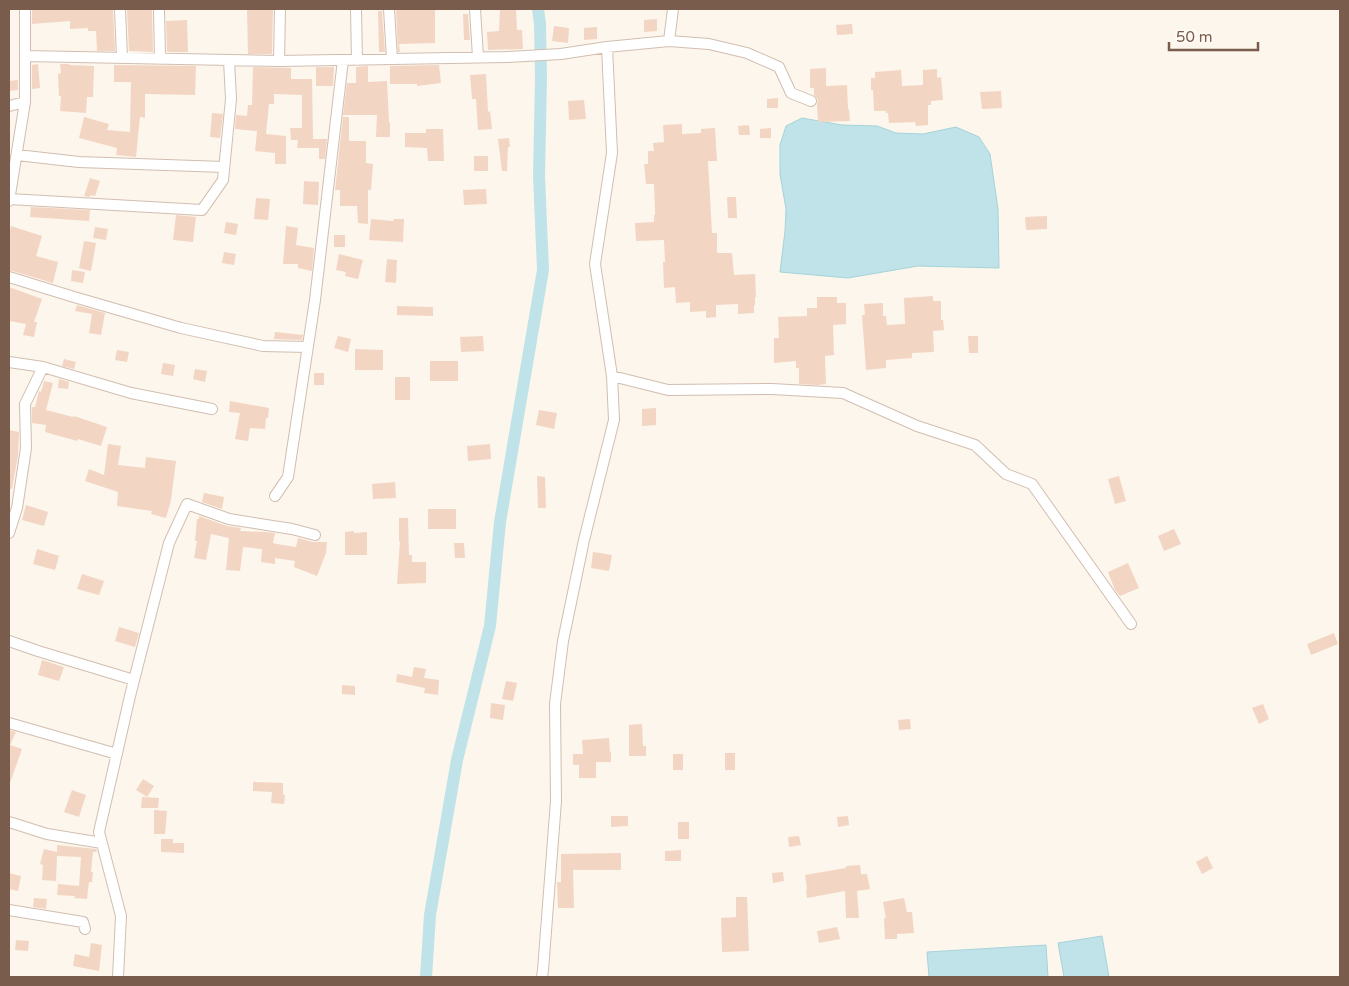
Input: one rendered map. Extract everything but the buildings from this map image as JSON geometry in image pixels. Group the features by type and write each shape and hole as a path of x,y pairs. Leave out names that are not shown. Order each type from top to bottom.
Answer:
{"street":[{"path":"25,9 25,102 9,200 202,210 223,180 231,99 229,60"},
{"path":"120,9 122,58"},
{"path":"159,9 160,59"},
{"path":"279,61 280,9"},
{"path":"356,9 357,60"},
{"path":"390,9 392,59"},
{"path":"475,9 478,57"},
{"path":"669,41 673,9"},
{"path":"25,56 279,61 506,57 561,54 669,41 710,44 747,53 779,67 791,93 811,101"},
{"path":"542,977 556,800 555,704 563,641 584,540 614,420 612,376 594,264 612,153 607,47"},
{"path":"275,496 288,478 315,300 343,60"},
{"path":"9,106 25,102"},
{"path":"17,155 79,162 224,167"},
{"path":"9,276 181,328 264,346 308,347"},
{"path":"9,362 43,367 131,393 212,409"},
{"path":"9,533 17,508 26,448 25,404 43,367"},
{"path":"612,376 668,390 772,389 843,393 917,426 975,445 1006,474 1032,484 1131,624"},
{"path":"118,977 121,916 99,832 134,680 169,543 187,504 229,519 292,529 315,535"},
{"path":"9,640 38,651 134,680"},
{"path":"9,724 117,754"},
{"path":"9,822 47,834 102,843"},
{"path":"9,910 83,922 85,929"}],"water":[{"path":"802,118 842,125 877,126 896,133 923,134 956,127 979,137 990,154 998,209 999,268 918,266 848,278 780,272 786,209 780,174 780,145 786,126"},
{"path":"1102,936 1109,977 1064,977 1058,943"},
{"path":"1046,945 1048,977 929,977 927,952"}],"waterway":[{"path":"426,977 430,915 457,760 490,626 500,522 543,270 539,176 541,78 538,9"}]}
